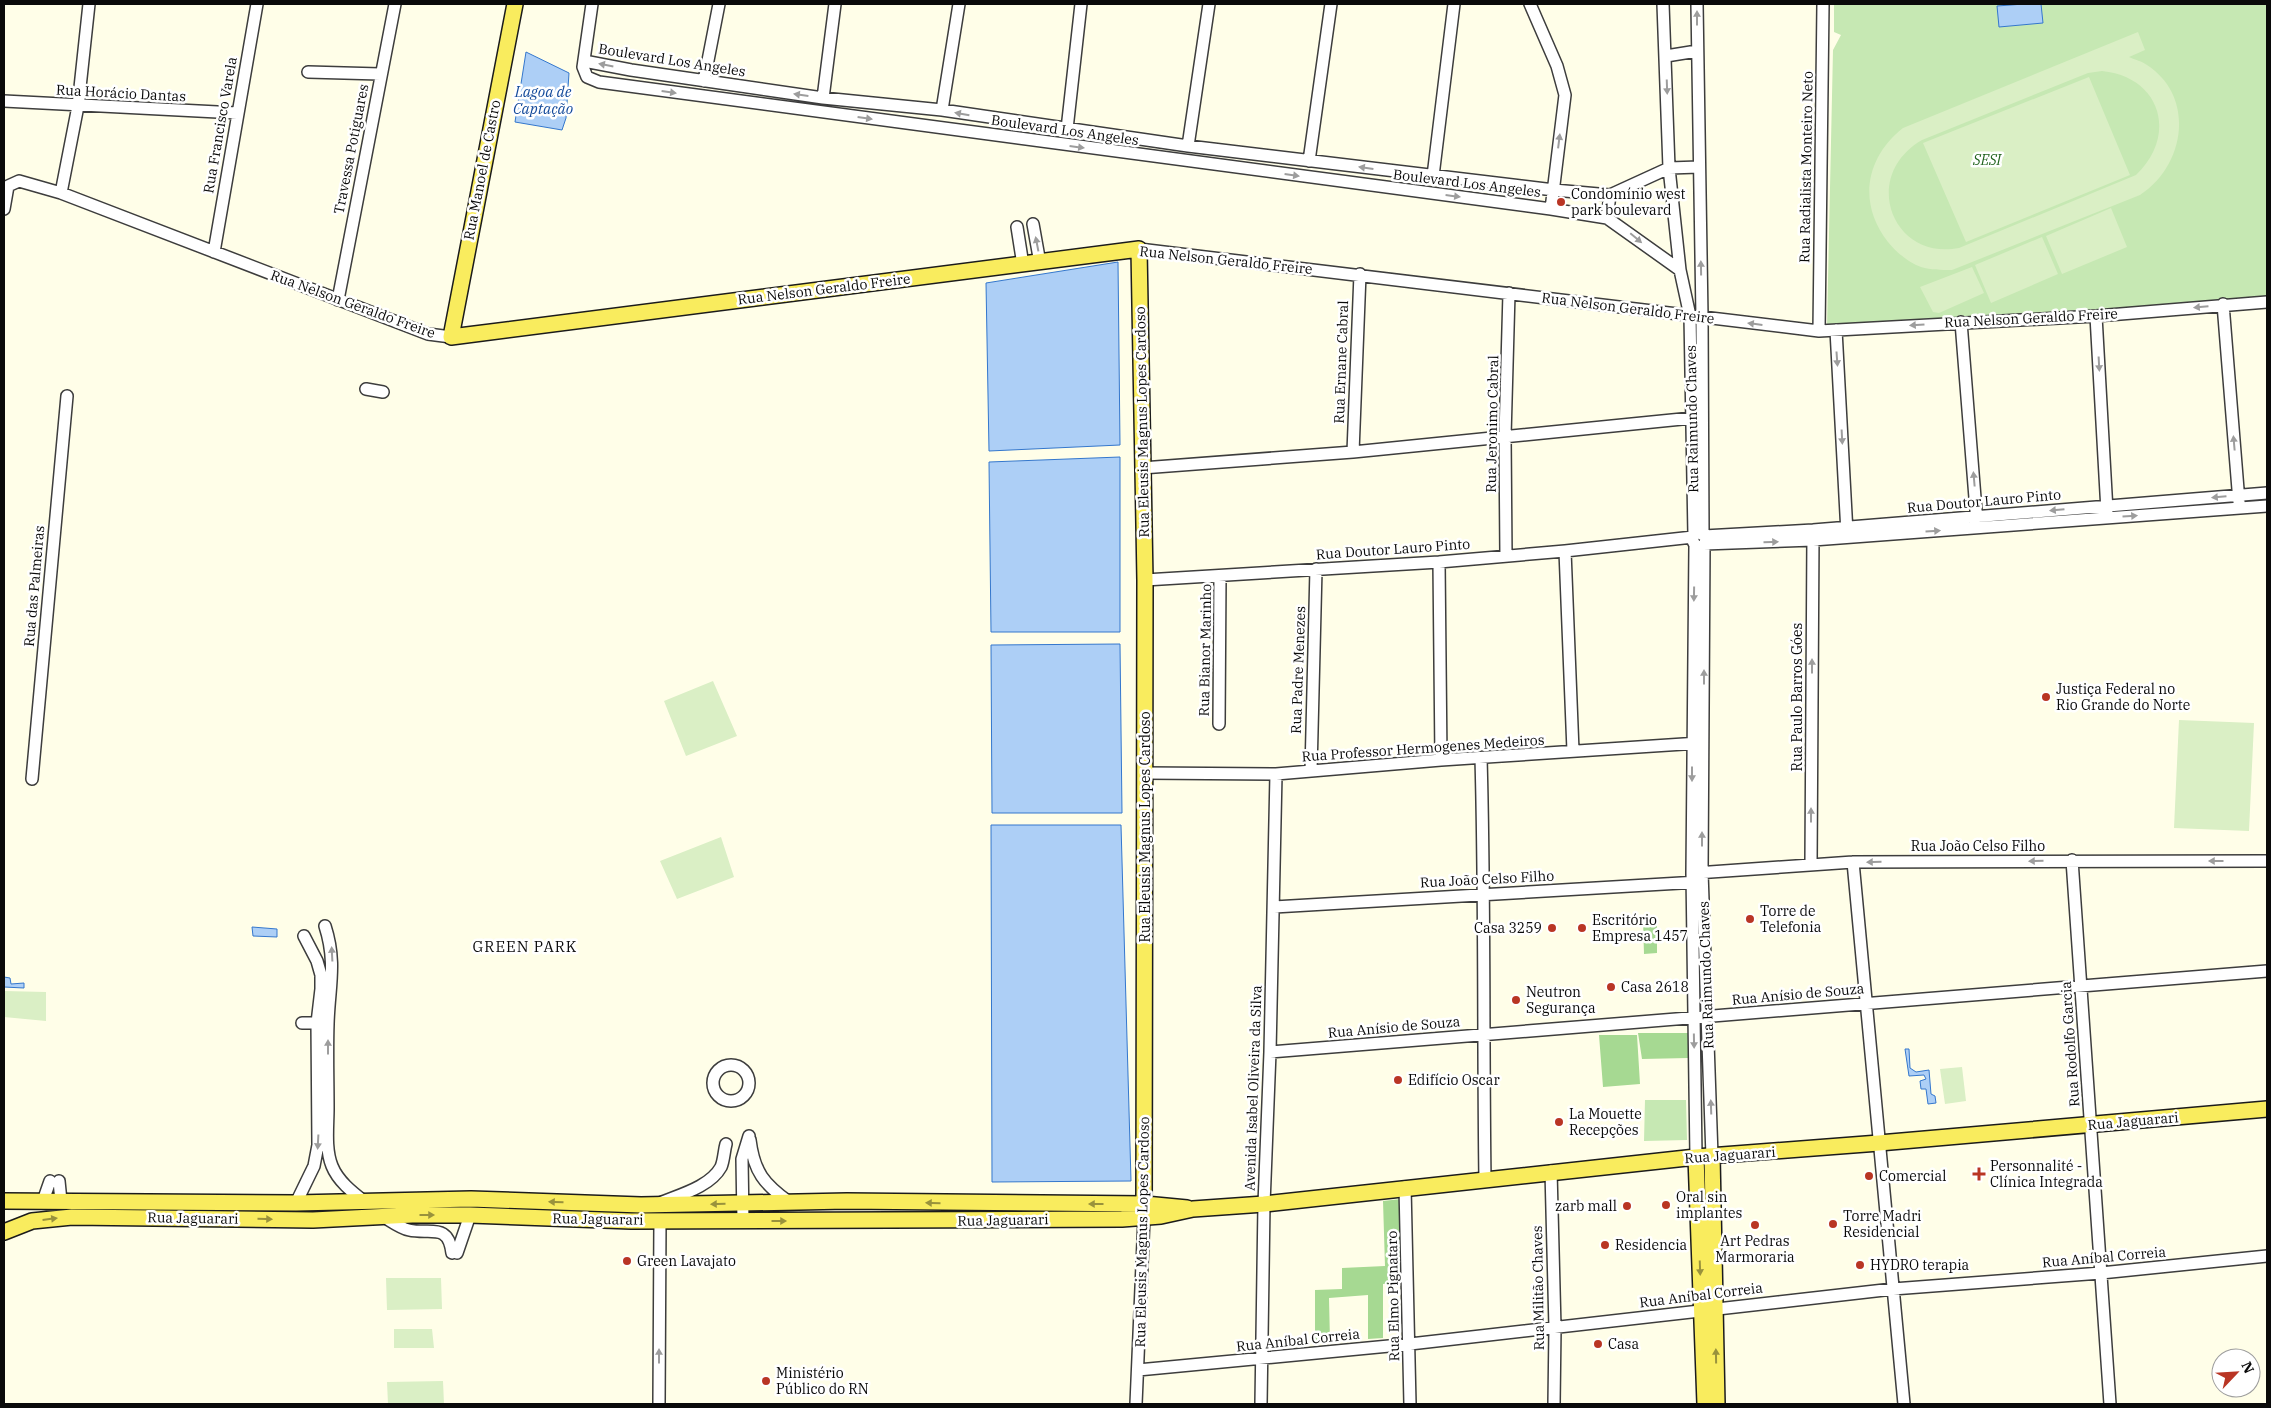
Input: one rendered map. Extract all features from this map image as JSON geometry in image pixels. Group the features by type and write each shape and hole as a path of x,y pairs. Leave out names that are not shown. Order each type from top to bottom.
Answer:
{"main road":[{"name":"Rua Manoel de Castro","path":"450,337 515,4"},
{"name":"Rua Nelson Geraldo Freire","path":"450,337 1139,249"},
{"name":"Rua Eleusis Magnus Lopes Cardoso","path":"1139,249 1145,580 1144,1211"},
{"name":"Rua Jaguarari","path":"4,1200 296,1203 471,1199 655,1205 789,1202 1144,1211 1174,1214 1193,1209 1264,1204 1405,1187 1696,1157 2267,1109"},
{"name":"Rua Raimundo Chaves","path":"1705,1404 1712,1156"},
{"name":"Rua Raimundo Chaves","path":"1696,1157 1717,1404"},
{"name":"Rua Jaguarari","path":"4,1232 32,1221 72,1217 313,1220 470,1215 743,1221 977,1221 1144,1211"}],"street":[{"path":"61,193 78,106 89,4"},
{"name":"Rua Francisco Varela","path":"214,252 257,4"},
{"name":"Travessa Potiguares","path":"338,300 395,4"},
{"path":"584,61 592,4"},
{"path":"704,81 719,4"},
{"path":"824,98 835,4"},
{"path":"942,110 959,4"},
{"path":"1067,129 1081,4"},
{"path":"1188,146 1209,4"},
{"path":"1309,161 1331,4"},
{"path":"1433,176 1454,4"},
{"path":"1530,4 1557,66 1565,95 1551,208"},
{"name":"Rua Raimundo Chaves","path":"1663,4 1669,168 1680,270 1690,316 1697,418 1699,540 1697,878 1693,1018 1696,1157"},
{"name":"Rua Raimundo Chaves","path":"1697,4 1702,317 1697,418"},
{"name":"Rua Radialista Monteiro Neto","path":"1818,330 1823,4"},
{"path":"1666,56 1697,51"},
{"name":"Boulevard Los Angeles","path":"1680,270 1607,218 1551,208 608,85 592,80 584,72 584,61 631,70 824,98 942,110 1188,146 1554,190 1610,195 1669,168 1699,167"},
{"path":"627,87 631,70"},
{"path":"308,72 380,74"},
{"name":"Rua Horácio Dantas","path":"4,101 237,114"},
{"path":"982,133 988,128 983,117"},
{"path":"1029,141 1022,133 1031,124"},
{"path":"1225,149 1231,152 1233,157 1226,166"},
{"path":"1270,172 1262,168 1261,163 1263,158 1271,156"},
{"name":"Rua Nelson Geraldo Freire","path":"4,209 8,186 19,181 61,193 428,334 450,337"},
{"path":"1607,218 1610,195"},
{"path":"1033,224 1040,263"},
{"path":"1017,227 1023,265"},
{"name":"Rua Nelson Geraldo Freire","path":"1139,249 1818,330 2096,316 2223,304 2267,302"},
{"name":"Rua Ernane Cabral","path":"1353,452 1360,274"},
{"name":"Rua Jeronimo Cabral","path":"1506,556 1505,436 1509,292"},
{"path":"2223,304 2239,509"},
{"path":"2096,316 2108,518"},
{"path":"1961,322 1977,522"},
{"path":"1836,330 1847,532"},
{"path":"366,389 382,392"},
{"name":"Rua das Palmeiras","path":"32,779 67,396"},
{"path":"1142,468 1353,452 1697,418"},
{"name":"Rua Doutor Lauro Pinto","path":"1145,580 1439,562 1642,543 1813,535 1977,522 2107,506 2267,493"},
{"name":"Rua Doutor Lauro Pinto","path":"1977,522 2108,518 2267,506"},
{"name":"Rua Paulo Barros Góes","path":"1810,864 1813,535"},
{"path":"1565,551 1573,751"},
{"path":"1439,562 1441,760"},
{"name":"Rua Padre Menezes","path":"1310,772 1316,569"},
{"name":"Rua Bianor Marinho","path":"1219,724 1220,576"},
{"path":"1428,612 1440,617"},
{"name":"Rua Professor Hermogenes Medeiros","path":"1145,773 1276,774 1441,760 1697,743"},
{"path":"1481,758 1484,893 1485,1180"},
{"name":"Avenida Isabel Oliveira da Silva","path":"1261,1404 1264,1204 1270,1052 1276,774"},
{"name":"Rua Rodolfo Garcia","path":"2072,860 2110,1404"},
{"name":"Rua João Celso Filho","path":"1274,907 1697,878 1810,864 1853,862 2266,861"},
{"path":"1853,862 1904,1404"},
{"name":"Rua Raimundo Chaves","path":"1697,878 1708,1017 1712,1156"},
{"path":"296,1203 314,1166 318,1144 322,1023 333,954 325,926"},
{"path":"304,936 317,961 320,975 328,1127 332,1166 350,1191 365,1202"},
{"name":"Rua Anísio de Souza","path":"1270,1052 2267,971"},
{"path":"302,1024 322,1023"},
{"path":"743,1221 742,1159 749,1136 754,1163 762,1180 789,1202"},
{"path":"655,1205 704,1183 716,1174 722,1166 726,1144"},
{"path":"314,1166 332,1166"},
{"name":"Rua Militão Chaves","path":"1550,1172 1555,1328 1554,1404"},
{"path":"43,1201 54,1181 61,1200"},
{"name":"Rua Elmo Pignataro","path":"1405,1187 1410,1404"},
{"name":"Rua Eleusis Magnus Lopes Cardoso","path":"1136,1404 1144,1211"},
{"path":"384,1217 408,1230 438,1231 447,1236 455,1253 470,1215"},
{"path":"658,1404 660,1220"},
{"name":"Rua Aníbal Correia","path":"1138,1370 1410,1344 1893,1289 2101,1273 2267,1256"}],"green space":[{"name":"SESI","path":"1834,4 2267,4 2267,296 2196,303 1827,326 1833,50 1841,35 1834,32"},
{"path":"2138,32 2145,50 2129,57 2145,64 2163,79 2173,95 2178,113 2179,131 2175,150 2167,167 2155,182 2140,195 1952,270 1944,270 1921,267 1903,257 1888,242 1878,227 1872,212 1870,182 1874,167 1880,153 1903,128","holes":["2102,71 2122,76 2138,84 2150,96 2157,110 2159,126 2157,143 2149,159 2136,175 1959,248 1936,249 1916,242 1902,229 1892,212 1889,193 1892,174 1903,156 1922,140 2088,73"]},
{"path":"2089,77 2130,175 1966,242 1923,143"},
{"path":"2111,208 2127,247 2062,274 2046,236"},
{"path":"2042,237 2058,274 1991,303 1975,265"},
{"path":"1972,267 1984,293 1939,313 1933,312 1920,287"},
{"path":"713,681 737,736 686,756 664,701"},
{"path":"2179,720 2254,723 2249,831 2174,828"},
{"path":"721,837 734,877 677,899 660,861"},
{"path":"1643,920 1657,920 1657,953 1644,954"},
{"path":"4,991 46,992 46,1021 4,1017"},
{"path":"1638,1033 1688,1033 1688,1058 1642,1059"},
{"path":"1599,1035 1637,1035 1640,1084 1603,1087"},
{"path":"1962,1067 1966,1101 1945,1104 1940,1069"},
{"path":"1645,1100 1686,1100 1687,1140 1644,1141"},
{"path":"1401,1199 1408,1334 1402,1335 1402,1283 1383,1284 1383,1338 1368,1339 1368,1295 1329,1298 1330,1341 1315,1342 1315,1290 1342,1289 1342,1268 1385,1266 1383,1201"},
{"path":"386,1278 441,1278 442,1309 387,1310"},
{"path":"394,1329 432,1329 434,1348 394,1348"},
{"path":"443,1381 444,1404 388,1404 387,1382"}],"water":[{"path":"2041,4 2043,23 1999,27 1997,6"},
{"name":"Lagoa de Captação","path":"526,52 569,73 566,118 562,130 515,122"},
{"path":"1118,262 1120,445 989,451 986,283"},
{"path":"1120,457 1120,632 991,632 989,462"},
{"path":"1120,644 1122,813 992,813 991,645"},
{"path":"991,825 1121,825 1131,1181 992,1182"},
{"path":"252,927 277,929 277,937 253,936"},
{"path":"4,977 10,978 11,984 24,983 24,988 4,987"},
{"path":"1905,1049 1909,1049 1910,1068 1916,1072 1929,1070 1931,1094 1935,1096 1936,1103 1928,1104 1926,1089 1921,1089 1920,1081 1926,1079 1924,1075 1909,1076"}],"place":[{"name":"Condomínio west park boulevard","path":"1561,202"},
{"name":"Justiça Federal no Rio Grande do Norte","path":"2046,697"},
{"name":"Torre de Telefonia","path":"1750,919"},
{"name":"Casa 3259","path":"1552,928"},
{"name":"Escritório Empresa 1457","path":"1582,928"},
{"name":"Casa 2618","path":"1611,987"},
{"name":"Neutron Segurança","path":"1516,1000"},
{"name":"Edifício Oscar","path":"1398,1080"},
{"name":"La Mouette Recepções","path":"1559,1122"},
{"name":"Personnalité - Clínica Integrada","path":"1979,1174"},
{"name":"Comercial","path":"1869,1176"},
{"name":"Oral sin implantes","path":"1666,1205"},
{"name":"zarb mall","path":"1627,1206"},
{"name":"Torre Madri Residencial","path":"1833,1224"},
{"name":"Art Pedras Marmoraria","path":"1755,1225"},
{"name":"Residencia","path":"1605,1245"},
{"name":"Green Lavajato","path":"627,1261"},
{"name":"HYDRO terapia","path":"1860,1265"},
{"name":"Casa","path":"1598,1344"},
{"name":"Ministério Público do RN","path":"766,1381"}],"district":[{"name":"GREEN PARK","path":"525,946"}]}
